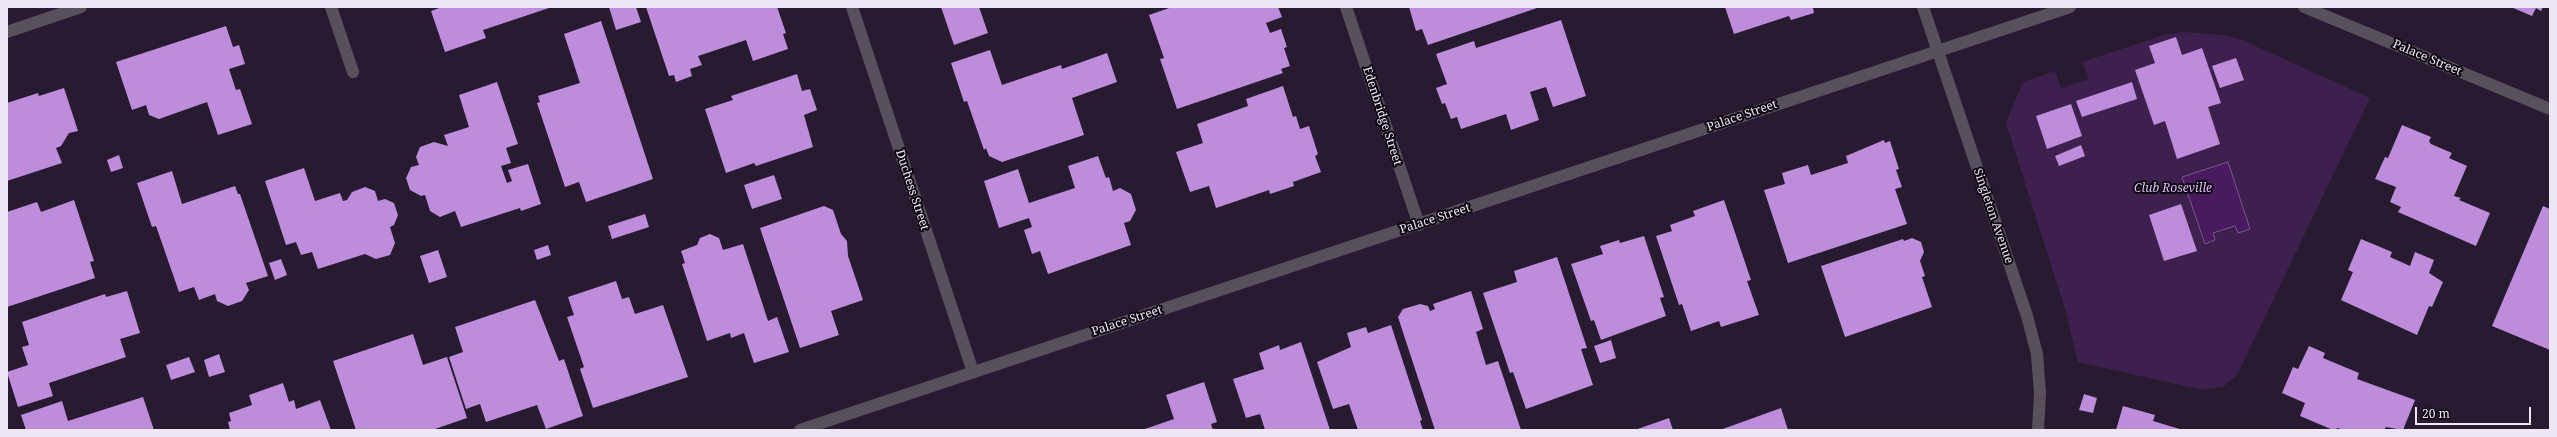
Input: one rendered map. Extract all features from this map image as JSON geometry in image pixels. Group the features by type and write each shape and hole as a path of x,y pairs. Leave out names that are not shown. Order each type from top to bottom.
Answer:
{"street":[{"path":"7,32 81,7"},
{"path":"332,7 353,72"},
{"name":"Duchess Street","path":"852,7 972,372"},
{"name":"Edenbridge Street","path":"1346,7 1419,225"},
{"name":"Singleton Avenue","path":"1923,7 2027,316 2037,354 2040,393 2038,430"},
{"name":"Palace Street","path":"800,430 2070,7"},
{"name":"Palace Street","path":"2304,7 2550,109"}],"green space":[{"name":"Club Roseville","path":"2183,32 2223,35 2242,40 2370,98 2237,375 2223,387 2203,390 2078,362 2066,312 2006,123 2023,82 2055,71 2061,88 2089,79 2082,62 2164,35"}],"shaded area":[{"path":"2228,162 2250,229 2238,233 2235,226 2213,233 2215,240 2205,244 2182,177"}],"building":[{"path":"442,7 552,7 483,30 486,38 445,52 431,11"},
{"path":"609,7 636,7 641,22 616,30"},
{"path":"646,7 777,7 786,33 783,34 788,49 753,61 746,40 698,56 702,65 690,69 692,76 676,82 674,75 669,76"},
{"path":"941,7 979,7 988,33 954,45"},
{"path":"1172,7 1278,7 1282,17 1266,23 1270,33 1281,29 1287,47 1284,48 1290,66 1281,69 1283,73 1177,109 1160,59 1164,58 1149,15"},
{"path":"1409,7 1540,7 1428,45 1422,29 1416,31"},
{"path":"1725,7 1815,7 1813,8 1814,13 1791,20 1789,16 1734,34"},
{"path":"2511,7 2543,7 2541,11 2536,8 2532,16"},
{"path":"1561,20 1586,96 1553,107 1546,87 1530,92 1539,120 1511,130 1506,114 1461,129 1457,117 1451,119 1445,103 1442,104 1436,88 1447,84 1436,54 1474,41 1476,48"},
{"path":"601,21 653,179 586,202 579,182 565,187 537,103 540,102 538,96 580,83 564,34"},
{"path":"226,26 233,47 239,45 245,64 229,69 236,90 240,89 252,124 218,135 207,102 159,119 149,115 146,105 132,110 116,62"},
{"path":"2176,37 2182,55 2202,48 2221,103 2208,107 2220,144 2177,159 2165,121 2154,125 2135,70 2155,63 2149,46"},
{"path":"990,50 1002,85 1061,65 1062,69 1107,53 1117,82 1072,98 1084,135 1002,162 989,156 986,148 984,150 967,101 964,102 951,63"},
{"path":"2236,58 2244,80 2220,88 2212,66"},
{"path":"797,74 802,91 810,89 817,110 804,115 813,147 756,166 754,163 726,173 705,109 733,100 731,96"},
{"path":"497,82 518,144 506,148 511,163 501,166 507,183 512,181 508,170 528,164 541,204 521,211 520,208 461,227 455,211 440,217 430,211 425,195 421,196 410,190 406,178 411,167 419,165 416,157 420,147 434,142 448,146 444,135 469,127 459,95"},
{"path":"2132,82 2137,99 2082,117 2076,101"},
{"path":"1283,86 1293,117 1296,116 1300,129 1309,126 1318,154 1315,156 1321,172 1293,182 1294,186 1270,194 1269,190 1216,208 1209,186 1190,192 1176,152 1203,143 1197,124 1248,106 1246,99"},
{"path":"64,88 78,131 69,133 61,146 56,148 62,163 7,181 7,103 38,93 39,96"},
{"path":"2071,104 2082,136 2047,149 2036,116"},
{"path":"2402,125 2431,137 2429,141 2431,144 2452,153 2449,158 2467,166 2454,196 2461,198 2459,200 2490,213 2476,246 2398,212 2401,207 2390,202 2396,187 2375,179 2385,157 2388,158"},
{"path":"1884,140 1885,143 1890,141 1899,169 1896,170 1902,187 1895,189 1907,224 1788,263 1764,190 1785,184 1782,173 1808,165 1811,175 1848,163 1846,156"},
{"path":"2081,145 2085,156 2059,166 2055,156"},
{"path":"119,155 123,168 111,172 107,160"},
{"path":"1098,156 1106,178 1109,177 1113,191 1120,188 1131,194 1136,210 1130,221 1124,223 1131,245 1048,274 1040,251 1032,254 1024,230 1032,227 1029,218 999,228 984,181 1018,169 1029,203 1075,188 1068,166"},
{"path":"304,168 315,201 340,193 343,201 347,200 352,192 365,187 375,191 378,201 385,199 394,203 398,215 394,225 390,227 395,243 390,255 376,259 365,254 318,269 312,252 301,255 296,242 286,245 265,181"},
{"path":"172,171 182,204 235,186 238,194 240,194 268,276 246,283 249,290 242,301 228,306 217,301 215,294 199,300 194,287 179,292 156,226 152,227 137,183"},
{"path":"774,175 782,199 752,209 744,185"},
{"path":"74,200 94,261 90,262 95,278 7,307 7,212 37,202 41,212"},
{"path":"1724,200 1751,280 1747,281 1759,315 1721,327 1719,321 1691,331 1682,304 1679,305 1656,236 1672,231 1670,225 1695,216 1693,211"},
{"path":"2181,204 2197,251 2164,261 2149,215"},
{"path":"824,206 833,210 841,234 847,241 848,256 863,300 831,311 839,335 800,348 760,228"},
{"path":"2543,206 2550,209 2550,350 2492,326"},
{"path":"645,214 649,227 612,239 608,226"},
{"path":"710,234 719,238 723,250 743,244 768,321 777,317 789,352 754,363 744,333 731,338 730,333 707,341 682,264 685,263 681,251 697,245 700,238"},
{"path":"1644,236 1664,297 1660,298 1666,316 1601,340 1594,320 1591,321 1571,264 1603,254 1600,246 1619,240 1620,243"},
{"path":"1912,238 1921,242 1924,252 1920,261 1925,276 1922,277 1932,307 1845,337 1821,266 1903,239 1904,241"},
{"path":"2361,239 2392,252 2390,257 2410,266 2415,252 2434,260 2429,273 2443,282 2432,307 2429,306 2417,335 2341,300 2353,272 2348,270"},
{"path":"548,245 551,255 537,260 534,250"},
{"path":"438,250 447,277 429,283 420,256"},
{"path":"1557,257 1587,348 1581,349 1593,385 1526,409 1513,372 1510,373 1483,293 1517,282 1514,271"},
{"path":"281,259 287,275 275,280 269,263"},
{"path":"616,281 622,299 629,297 635,314 663,305 688,377 593,408 580,369 584,367 567,317 574,315 568,297"},
{"path":"127,291 140,333 120,339 126,357 49,383 53,396 18,407 7,372 28,365 22,347 29,345 22,322 105,294 106,297"},
{"path":"1471,291 1483,329 1476,332 1486,365 1498,361 1521,430 1435,430 1398,317 1403,309 1420,304 1428,306 1430,311 1435,309 1433,304"},
{"path":"535,300 559,361 564,359 583,416 546,429 537,405 486,422 480,404 466,409 449,357 463,352 455,327"},
{"path":"1391,325 1422,420 1420,421 1423,430 1358,430 1349,404 1333,409 1317,362 1351,347 1347,333 1366,327 1368,333"},
{"path":"413,334 423,365 447,357 467,418 432,430 356,430 333,361"},
{"path":"1611,340 1616,358 1600,363 1594,346"},
{"path":"1301,342 1330,430 1265,430 1260,414 1246,418 1233,379 1264,369 1259,353 1279,345 1280,350"},
{"path":"2309,346 2325,353 2323,358 2359,373 2357,379 2415,400 2403,430 2386,427 2384,430 2343,430 2338,428 2333,430 2300,416 2305,403 2282,393 2293,367 2298,369"},
{"path":"219,354 225,372 209,377 204,360"},
{"path":"189,357 195,372 171,380 166,365"},
{"path":"1204,382 1217,422 1211,424 1213,430 1142,430 1174,419 1166,395"},
{"path":"283,383 289,402 294,400 296,409 320,400 331,430 230,430 228,422 231,421 229,413 252,405 249,395"},
{"path":"2084,394 2097,398 2093,413 2079,410"},
{"path":"143,397 154,430 26,430 21,415 62,401 68,421"},
{"path":"2123,406 2155,415 2153,421 2183,430 2116,430"},
{"path":"1781,408 1788,430 1720,430"},
{"path":"1669,418 1673,430 1635,430"}]}
